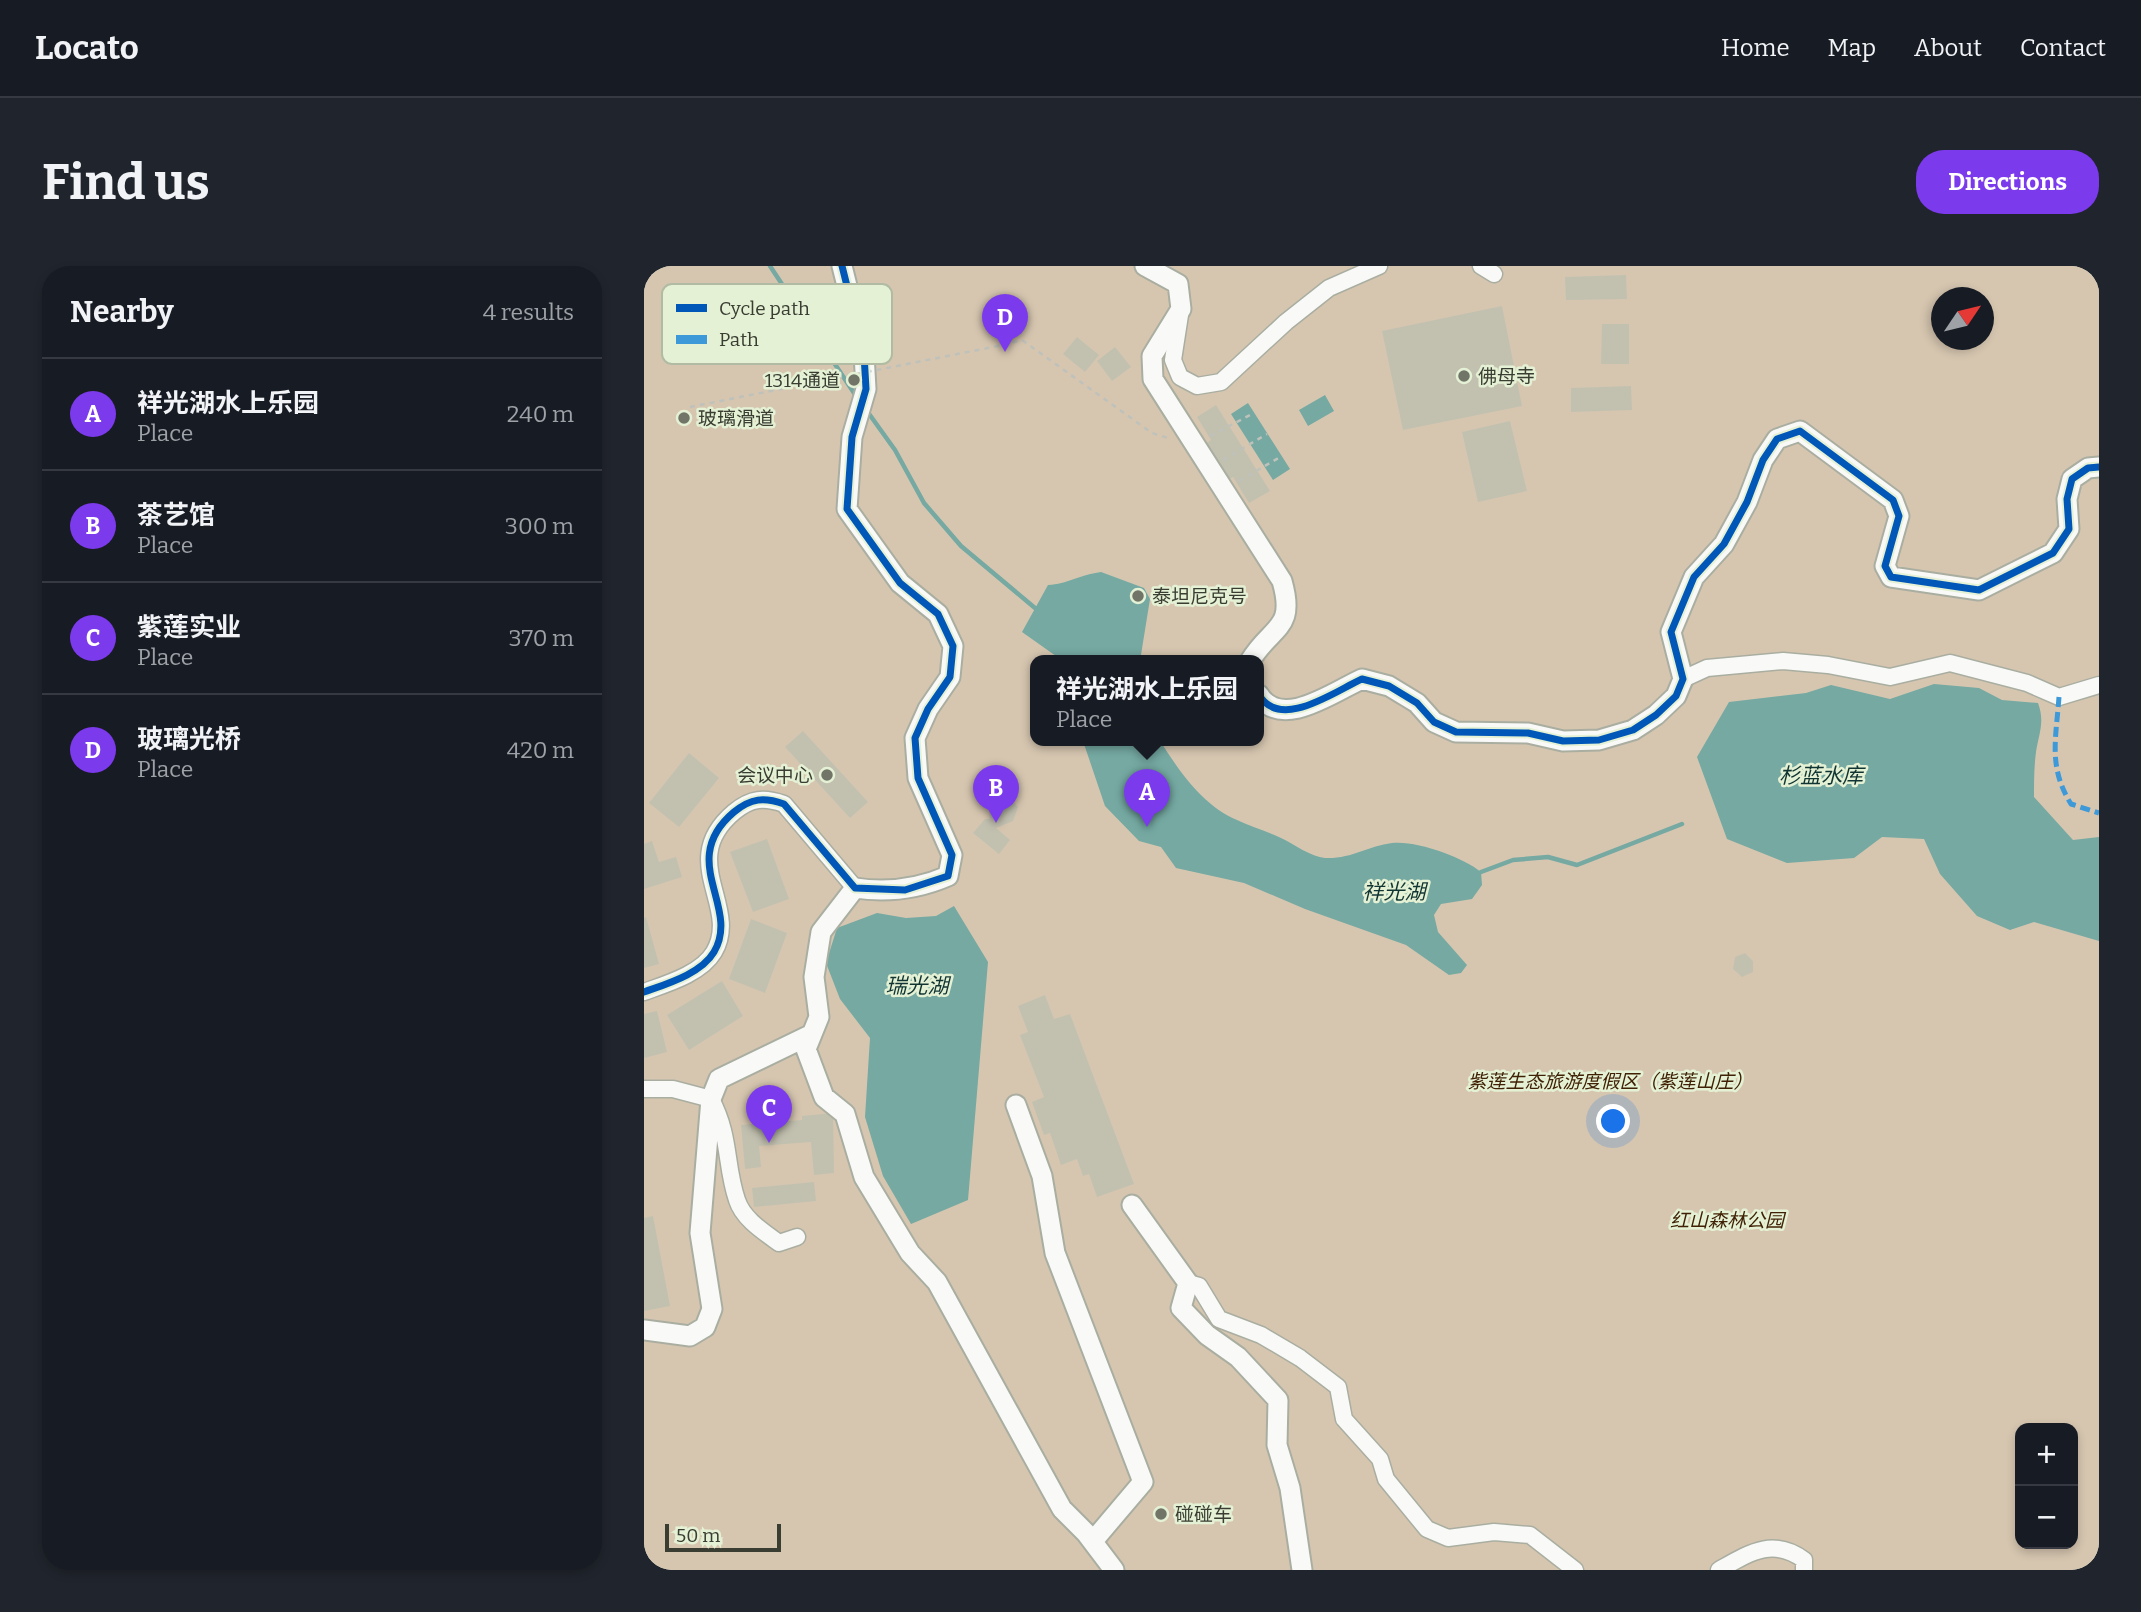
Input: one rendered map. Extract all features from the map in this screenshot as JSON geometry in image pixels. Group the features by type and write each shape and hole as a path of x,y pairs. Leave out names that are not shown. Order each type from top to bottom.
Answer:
{"street":[{"path":"842,266 846,284"},
{"path":"1145,266 1178,284 1181,309 1173,360 1180,377 1197,386 1221,382 1286,322 1329,288 1379,266"},
{"path":"1181,309 1152,356 1153,379 1282,582 1289,606 1280,627 1254,655"},
{"path":"644,992 672,982 700,965 714,952 719,931 718,903 709,872 709,851 715,831 749,800 769,799 783,804 855,888 905,890 948,876 953,855 918,778 915,738 928,709 950,677 953,646 938,614 900,583 847,509 852,437 866,389 865,364"},
{"path":"1264,701 1283,710 1307,707 1362,679 1389,686 1417,703 1434,722 1456,732 1528,733 1563,741 1599,740 1633,730 1656,715 1676,695 1683,679 1671,632 1694,578 1724,544 1747,502 1763,460 1777,439 1800,431 1893,500 1899,516 1885,566 1891,577 1979,590 2053,553 2069,529 2067,499 2072,479 2088,468 2099,467"},
{"path":"1683,679 1707,668 1783,661 1828,665 1890,677 1950,663 2027,683 2059,697 2099,685"},
{"path":"855,888 821,932 814,977 819,1017 806,1049 824,1097 845,1114 864,1177 910,1253 937,1282 1062,1509 1115,1570"},
{"path":"644,1330 690,1336 705,1327 712,1309 700,1233 711,1099 719,1079 810,1035"},
{"path":"644,1088 673,1089 711,1099 723,1123 737,1202 756,1226 779,1243 797,1237"},
{"path":"1016,1105 1042,1176 1055,1253 1143,1482 1093,1542"},
{"path":"1132,1205 1188,1283 1199,1286 1219,1319 1261,1335 1300,1358 1338,1387 1344,1419 1380,1459 1386,1479 1426,1529 1448,1538 1494,1532 1531,1535 1575,1570"},
{"path":"1188,1283 1181,1308 1207,1335 1238,1357 1278,1400 1277,1445 1290,1488 1302,1570"},
{"path":"1719,1570 1744,1556 1764,1549 1787,1548 1804,1560 1804,1570"}],"path":[{"path":"690,407 1022,341 1152,433 1193,445 1254,413"},
{"path":"1208,469 1267,434"},
{"path":"1222,491 1282,456"}],"green space":[{"name":"紫莲生态旅游度假区（紫莲山庄）","path":"644,266 2099,266 2099,1570 644,1570"}],"water":[{"path":"1325,395 1334,411 1308,426 1299,410"},
{"path":"1248,403 1290,469 1273,480 1231,414"},
{"path":"1101,572 1144,588 1150,599 1141,655 1055,655 1022,632 1048,585"},
{"name":"杉蓝水库","path":"1934,684 1979,688 2002,700 2038,703 2041,722 2035,758 2034,797 2073,840 2099,837 2099,941 2034,922 2010,930 1977,916 1940,874 1924,839 1882,837 1854,858 1787,863 1727,839 1697,757 1729,702 1806,693 1831,685 1890,699"},
{"name":"祥光湖","path":"1085,746 1163,746 1184,776 1213,806 1224,814 1308,853 1335,858 1383,845 1402,843 1439,851 1463,861 1481,872 1482,885 1472,899 1441,904 1434,915 1438,932 1467,965 1461,973 1449,975 1406,945 1305,909 1244,883 1176,868 1161,847 1139,841 1105,806"},
{"name":"瑞光湖","path":"954,906 988,962 968,1200 911,1224 883,1176 865,1117 870,1038 840,999 826,963 837,928 877,913 906,918 936,916"}],"building":[{"path":"1626,275 1627,299 1566,300 1565,277"},
{"path":"1502,306 1522,406 1403,430 1382,331"},
{"path":"1009,309 1026,322 1011,342 994,329"},
{"path":"1602,324 1629,324 1629,364 1601,364"},
{"path":"1077,337 1099,355 1085,372 1063,354"},
{"path":"1115,347 1131,367 1112,381 1097,361"},
{"path":"1631,386 1632,410 1571,412 1571,388"},
{"path":"1216,405 1270,491 1249,503 1233,477 1228,480 1205,444 1211,440 1197,417"},
{"path":"1510,421 1527,491 1478,502 1462,432"},
{"name":"会议中心","path":"803,731 868,802 850,818 785,747"},
{"path":"689,753 719,778 679,827 649,803"},
{"path":"999,794 1009,795 1018,807 1013,821 996,828 1010,840 999,854 973,833 985,819 990,819 988,804"},
{"path":"767,839 789,899 753,912 730,852"},
{"path":"652,841 659,862 676,857 682,877 644,889 644,844"},
{"path":"646,917 659,964 644,968 644,918"},
{"path":"751,919 787,933 765,993 729,979"},
{"path":"1745,953 1753,961 1753,972 1742,977 1733,969 1735,957"},
{"path":"722,981 743,1016 689,1050 667,1015"},
{"path":"1045,995 1054,1019 1070,1014 1134,1184 1097,1197 1089,1174 1083,1176 1077,1159 1061,1165 1050,1133 1044,1135 1032,1102 1044,1097 1020,1035 1028,1032 1018,1006"},
{"path":"657,1011 667,1052 644,1058 644,1014"},
{"path":"833,1113 834,1173 814,1175 811,1142 759,1146 761,1167 745,1169 741,1125 802,1120 802,1116"},
{"path":"814,1182 816,1201 754,1207 752,1188"},
{"path":"653,1216 670,1306 644,1311 644,1218"}],"waterway":[{"path":"770,266 782,284"},
{"path":"835,364 858,399"},
{"path":"867,411 895,450 924,503 961,546 1035,608"},
{"path":"1481,872 1513,860 1548,857 1577,865 1682,824"}],"marked path":[{"path":"2059,697 2055,740 2059,778 2071,804 2099,813"}],"cycle path":[{"path":"842,266 846,284"},
{"path":"644,992 692,972 714,952 720,935 720,918 709,866 710,848 718,830 734,812 752,801 770,800 784,804 855,888 905,890 948,876 952,855 918,778 915,738 928,709 950,677 953,646 938,614 900,583 847,509 852,437 866,389 865,364"},
{"path":"1264,700 1281,709 1294,709 1323,699 1362,679 1389,686 1417,703 1434,722 1456,732 1528,733 1563,741 1599,740 1633,730 1656,715 1676,696 1683,679 1671,632 1694,577 1724,544 1747,502 1763,460 1777,439 1800,431 1893,500 1899,516 1885,566 1891,577 1979,590 2053,553 2069,529 2067,499 2072,479 2088,468 2099,467"}],"place":[{"name":"玻璃光桥","path":"1005,352"},
{"name":"佛母寺","path":"1464,376"},
{"name":"1314通道","path":"854,380"},
{"name":"玻璃滑道","path":"684,418"},
{"name":"泰坦尼克号","path":"1138,596"},
{"name":"会议中心","path":"827,775"},
{"name":"茶艺馆","path":"996,823"},
{"name":"祥光湖水上乐园","path":"1147,827"},
{"name":"紫莲实业","path":"769,1143"},
{"name":"碰碰车","path":"1161,1514"}],"park label":[{"name":"红山森林公园","path":"1727,1220"}]}
